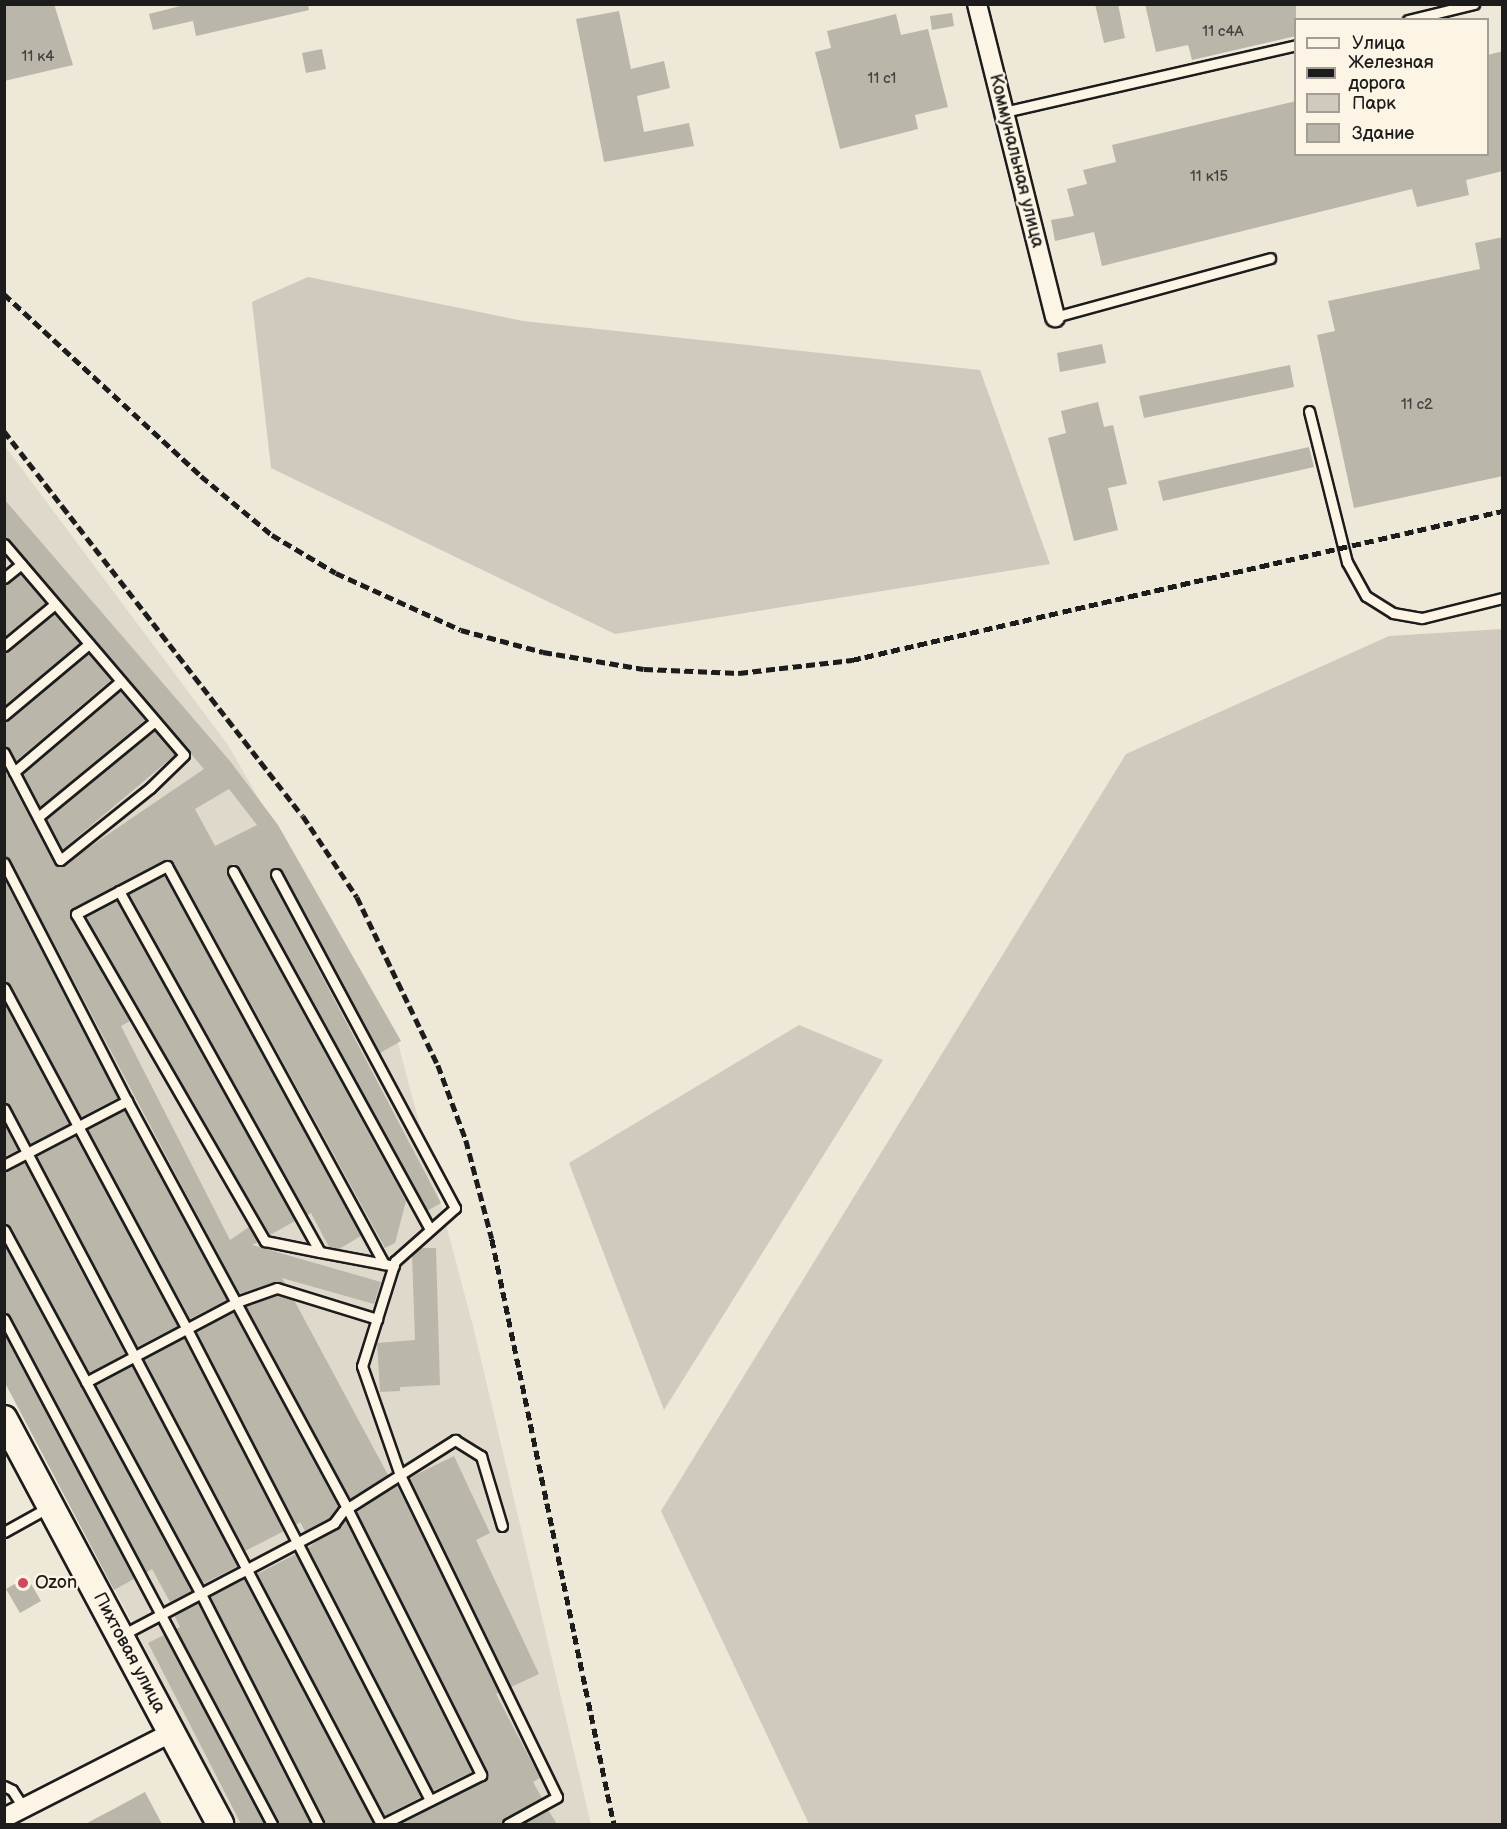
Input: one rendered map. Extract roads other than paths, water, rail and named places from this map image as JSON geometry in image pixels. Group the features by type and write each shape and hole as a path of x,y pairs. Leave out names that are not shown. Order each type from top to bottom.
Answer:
{"street":[{"name":"Коммунальная улица","path":"977,4 1055,317"},
{"name":"Пихтовая улица","path":"4,1419 220,1824"},
{"path":"4,1818 171,1733"}],"lane":[{"path":"1416,18 1474,4"},
{"path":"1004,112 1294,45"},
{"path":"1055,317 1270,258"},
{"path":"1309,411 1347,562 1366,596 1393,613 1422,618 1503,598"},
{"path":"4,544 184,755 150,788 60,860 4,753"},
{"path":"4,578 21,564"},
{"path":"4,646 55,604"},
{"path":"4,715 89,644"},
{"path":"14,772 121,681"},
{"path":"38,817 155,721"},
{"path":"4,863 127,1101 347,1508 481,1775 382,1824 249,1568 4,1109"},
{"path":"167,866 389,1265 265,1241 76,914 167,866"},
{"path":"233,871 430,1230"},
{"path":"276,874 454,1208 389,1265 377,1318 362,1366 400,1475 557,1797 508,1824"},
{"path":"119,891 320,1252"},
{"path":"4,988 187,1329 430,1800"},
{"path":"4,1165 127,1101"},
{"path":"4,1230 201,1594 318,1824"},
{"path":"86,1382 237,1302 277,1288 377,1318"},
{"path":"4,1319 164,1613 272,1824"},
{"path":"120,1636 334,1523 347,1508 455,1440 481,1456 502,1526"},
{"path":"4,1532 51,1505"},
{"path":"4,1786 12,1790 23,1808"}],"railway":[{"path":"4,294 201,476 272,535 336,573 461,630 543,652 644,669 739,673 852,660 1502,511"},
{"path":"4,431 303,816 357,897 438,1065 466,1140 492,1239 614,1824"}],"place":[{"name":"Ozon","path":"23,1583"}]}
